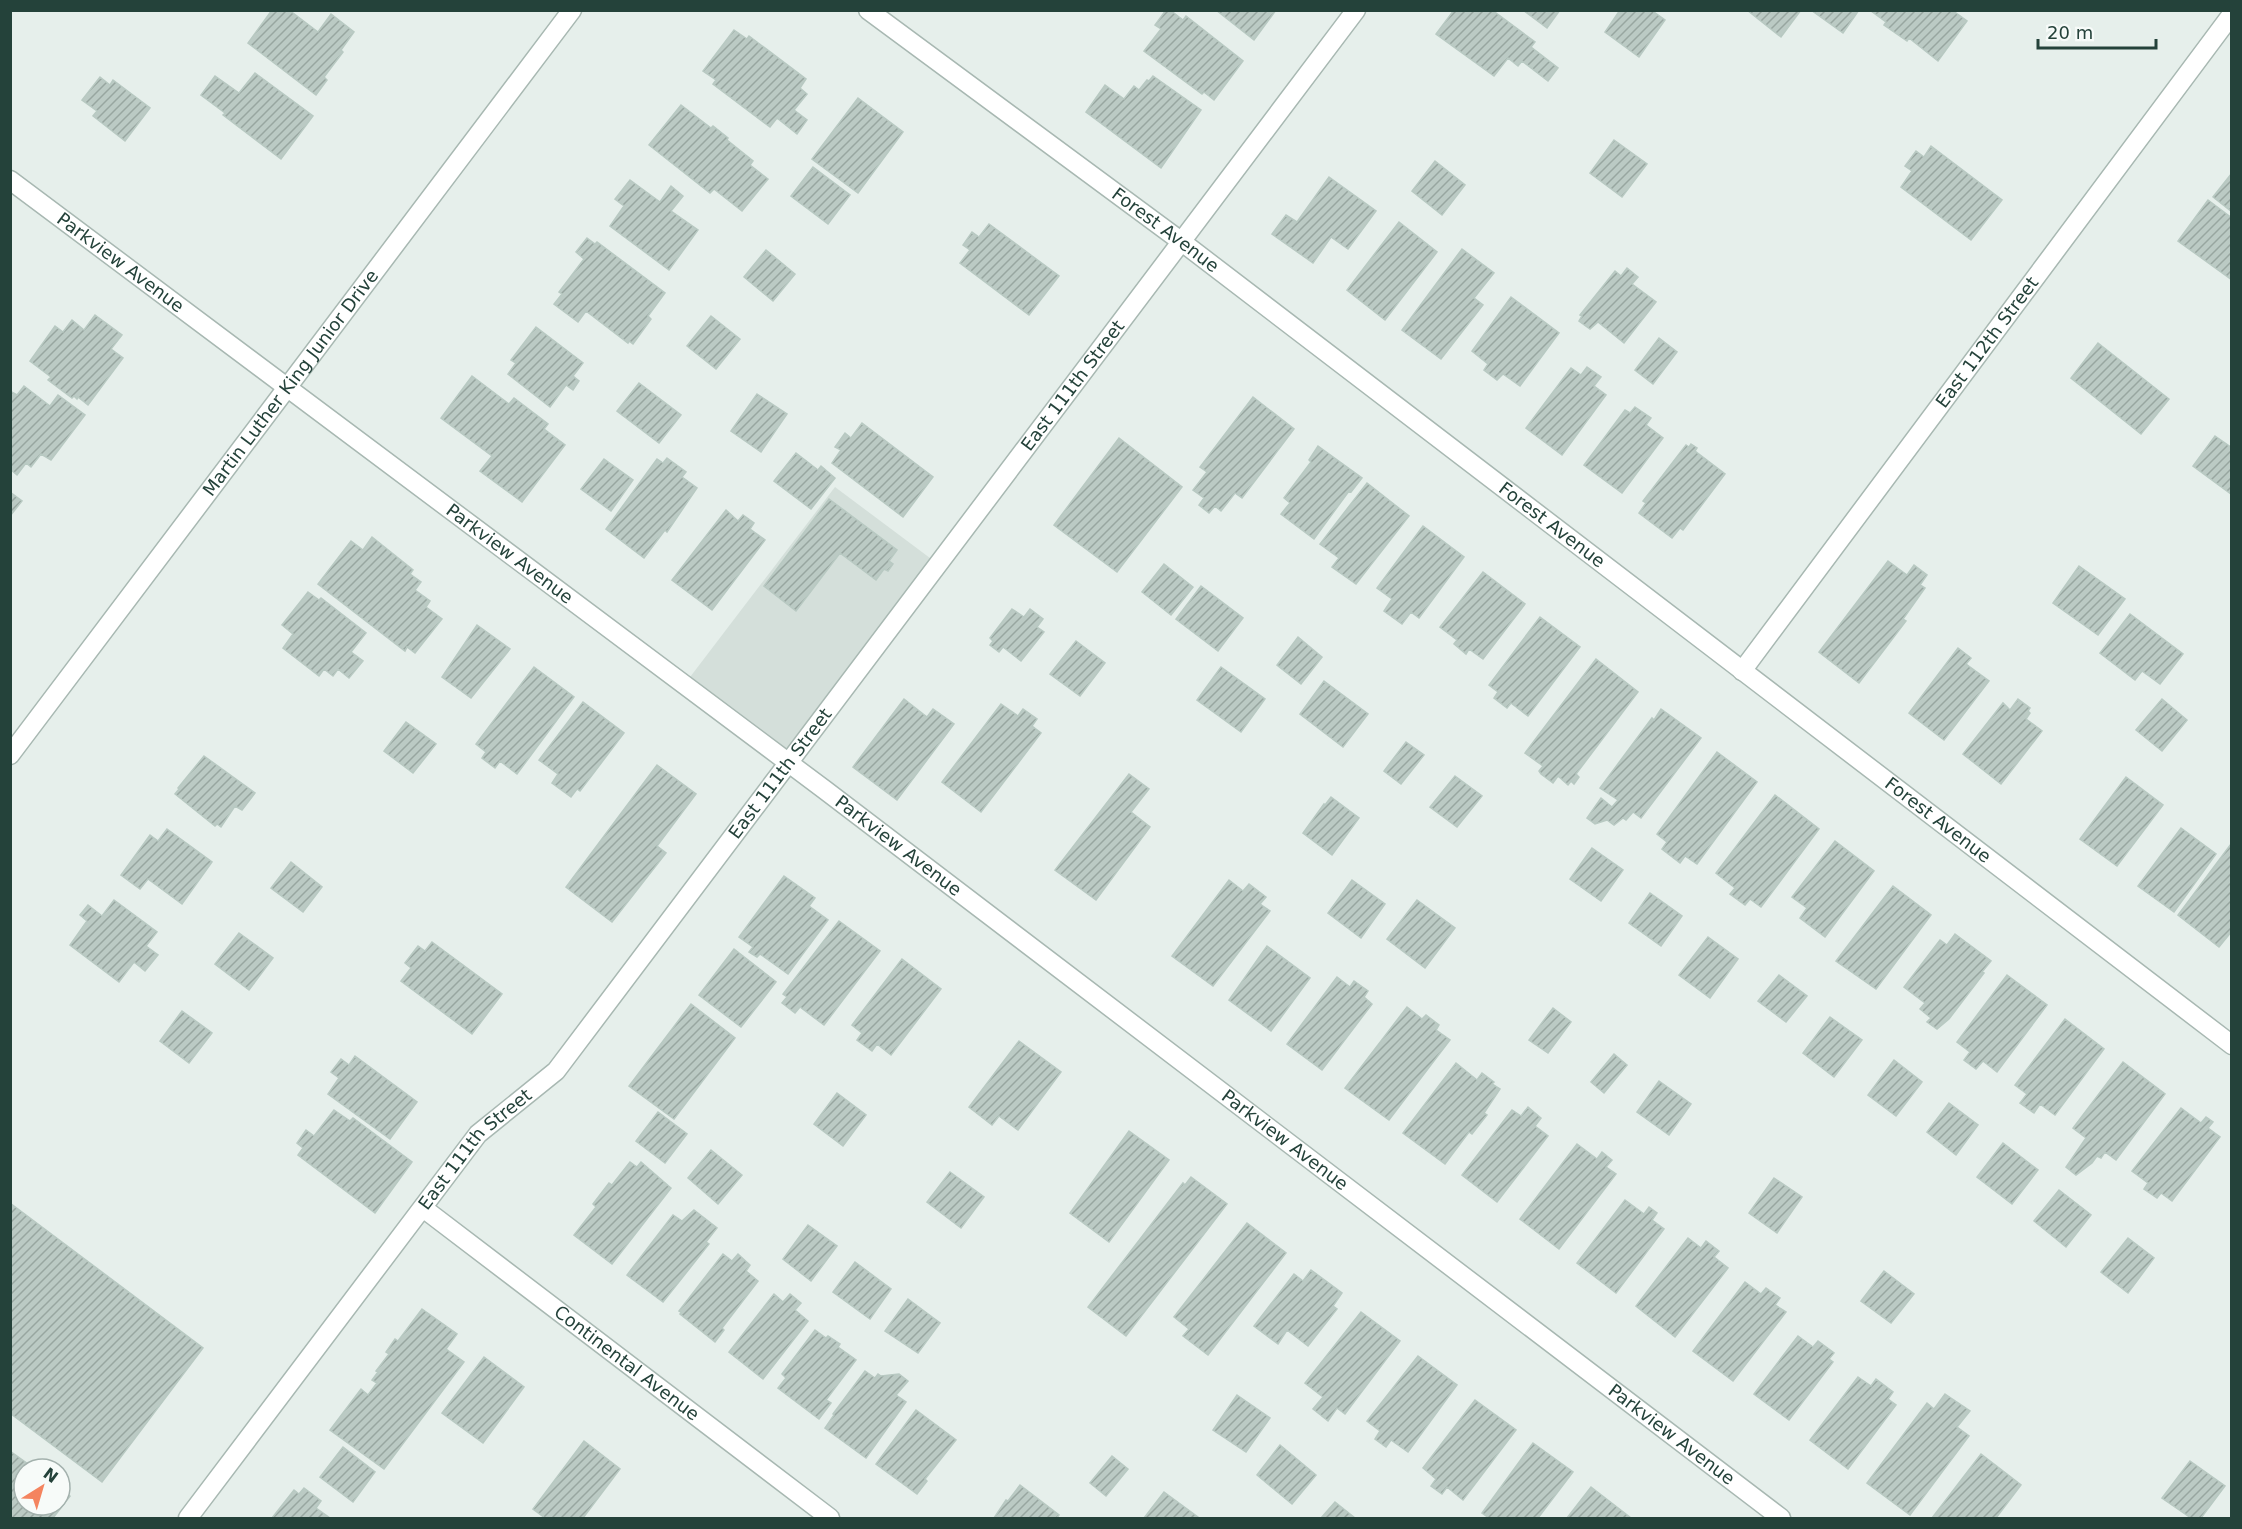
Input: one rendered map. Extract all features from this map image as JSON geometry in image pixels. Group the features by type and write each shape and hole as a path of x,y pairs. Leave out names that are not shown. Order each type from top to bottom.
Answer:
{"street":[{"name":"Martin Luther King Junior Drive","path":"10,755 572,10"},
{"name":"Forest Avenue","path":"868,10 1182,242 2232,1045"},
{"name":"East 111th Street","path":"188,1518 478,1134 556,1071 1356,10"},
{"name":"East 112th Street","path":"1742,671 2232,14"},
{"name":"Parkview Avenue","path":"10,180 788,763 1781,1518"},
{"name":"Continental Avenue","path":"423,1208 830,1518"}],"shaded area":[{"path":"835,487 938,564 788,763 684,685"}],"building":[{"path":"272,10 289,10 318,32 331,14 354,32 341,50 343,52 324,77 327,80 316,95 248,43"},
{"path":"1166,10 1170,10 1183,20 1186,16 1243,61 1214,100 1204,92 1202,94 1144,51 1161,29 1155,25"},
{"path":"1216,10 1276,10 1254,40"},
{"path":"1454,10 1492,10 1535,42 1531,47 1558,68 1548,81 1522,61 1518,66 1508,58 1494,76 1436,34"},
{"path":"1523,10 1560,10 1547,28"},
{"path":"1620,10 1651,10 1665,20 1639,57 1605,32"},
{"path":"1747,10 1801,10 1781,37"},
{"path":"1811,10 1859,10 1843,33"},
{"path":"1952,10 1967,21 1938,61 1909,38 1907,41 1884,25 1886,22 1871,11"},
{"path":"734,30 747,39 749,36 806,79 800,88 807,94 794,110 807,120 797,134 777,118 770,127 713,84 716,80 703,71"},
{"path":"255,73 313,116 281,159 223,115 225,113 201,95 215,76 239,93"},
{"path":"1153,76 1201,110 1161,168 1086,112 1105,85 1124,99 1134,86 1139,90"},
{"path":"100,77 110,85 113,80 150,108 125,141 93,116 97,111 82,100"},
{"path":"858,98 903,132 858,193 812,159"},
{"path":"681,105 728,138 727,140 753,161 750,165 768,179 742,211 714,189 710,193 649,145"},
{"path":"1614,140 1647,164 1622,197 1590,173"},
{"path":"1931,146 2002,200 1971,240 1901,187 1912,171 1905,166 1916,151 1924,157"},
{"path":"1435,161 1465,185 1442,215 1412,191"},
{"path":"813,167 850,195 828,224 791,196"},
{"path":"2232,173 2232,212 2213,197"},
{"path":"1329,177 1376,211 1348,249 1331,237 1313,263 1272,234 1286,215 1297,222"},
{"path":"630,180 660,202 671,186 683,196 671,211 698,230 669,270 610,226 624,206 615,199"},
{"path":"2208,200 2232,218 2232,280 2178,241"},
{"path":"1399,222 1437,252 1385,320 1347,290"},
{"path":"989,224 1059,276 1029,315 960,263 970,250 963,245 972,232 979,237"},
{"path":"587,238 595,244 597,242 665,293 648,316 651,319 633,344 629,341 628,343 586,311 578,322 554,304 562,294 559,292 584,259 576,252"},
{"path":"1462,249 1494,273 1474,298 1483,305 1441,359 1402,330"},
{"path":"766,250 795,274 773,301 744,277"},
{"path":"1627,268 1638,277 1632,284 1656,302 1624,343 1598,322 1590,329 1579,321 1582,316 1580,315 1615,271 1621,276"},
{"path":"1511,297 1559,333 1520,386 1503,374 1497,380 1484,370 1488,364 1472,351"},
{"path":"95,315 122,335 111,349 123,358 88,405 78,397 77,399 74,396 72,398 48,380 51,377 30,361 55,326 63,332 72,320 84,330"},
{"path":"711,316 740,339 716,369 687,346"},
{"path":"536,327 583,363 573,376 579,381 573,390 566,385 550,407 508,374 516,363 511,360"},
{"path":"1659,338 1677,352 1653,384 1635,370"},
{"path":"2098,343 2169,399 2141,434 2071,378"},
{"path":"1587,367 1601,377 1594,386 1606,395 1562,455 1526,428 1571,368 1581,375"},
{"path":"472,376 509,404 514,398 548,424 544,429 565,445 522,502 480,471 492,456 441,418"},
{"path":"639,383 681,415 659,443 617,411"},
{"path":"24,386 50,406 58,395 85,415 51,460 41,454 31,467 26,463 17,475 10,469 10,391 17,395"},
{"path":"757,394 787,414 761,452 731,431"},
{"path":"1253,397 1294,429 1242,498 1235,493 1221,511 1215,506 1209,513 1199,505 1204,498 1193,490 1207,472 1200,467"},
{"path":"1635,407 1651,418 1646,425 1663,438 1622,493 1584,465 1625,410 1630,413"},
{"path":"862,423 933,477 903,517 832,463 841,450 835,447 845,433 851,438"},
{"path":"2215,436 2232,448 2231,494 2193,466"},
{"path":"1119,438 1182,487 1117,572 1054,525"},
{"path":"1691,444 1697,448 1695,451 1725,474 1683,530 1680,528 1672,538 1639,513 1646,503 1643,501 1686,445 1689,447"},
{"path":"1318,446 1362,478 1351,492 1349,491 1314,539 1281,514 1290,503 1284,498 1311,462 1309,460"},
{"path":"796,453 818,470 821,466 835,478 811,509 774,481"},
{"path":"667,458 686,472 682,477 697,488 667,532 665,530 644,558 606,529 657,459 663,463"},
{"path":"604,459 633,480 611,511 581,489"},
{"path":"1367,483 1409,516 1356,584 1332,567 1339,558 1320,544"},
{"path":"10,492 22,501 10,516"},
{"path":"829,499 897,550 889,561 893,564 888,571 884,569 876,580 840,553 796,611 764,586"},
{"path":"726,510 738,521 743,515 754,523 750,529 765,540 712,610 672,580"},
{"path":"1423,526 1464,557 1419,618 1411,612 1402,624 1384,611 1392,599 1377,588"},
{"path":"372,537 413,570 410,574 421,582 415,590 430,601 426,607 442,619 415,653 407,647 405,651 318,584 351,541 363,550"},
{"path":"1888,561 1907,575 1914,565 1927,575 1920,585 1925,588 1903,619 1906,621 1859,683 1819,652"},
{"path":"1164,564 1193,587 1171,615 1142,592"},
{"path":"2079,566 2125,599 2098,635 2053,603"},
{"path":"1483,572 1525,604 1483,659 1469,649 1466,654 1454,644 1457,640 1440,627"},
{"path":"1201,586 1243,618 1218,651 1176,619"},
{"path":"308,592 319,600 321,598 366,633 351,652 363,661 349,678 338,669 333,676 324,669 319,676 283,648 293,634 282,625"},
{"path":"1012,609 1024,617 1030,609 1043,619 1037,627 1044,632 1021,661 1003,647 999,652 990,645 993,641 990,638"},
{"path":"2130,614 2183,654 2160,684 2142,671 2135,680 2100,653"},
{"path":"1540,617 1580,647 1528,716 1511,703 1507,708 1494,698 1498,692 1489,685"},
{"path":"477,625 510,649 471,698 442,677"},
{"path":"1298,637 1322,657 1301,684 1277,665"},
{"path":"1076,641 1105,663 1080,696 1050,674"},
{"path":"1958,648 1971,658 1966,664 1989,681 1944,740 1909,713"},
{"path":"1596,659 1638,692 1576,774 1579,777 1574,784 1571,781 1568,785 1558,776 1553,783 1539,771 1543,766 1525,753"},
{"path":"534,667 574,697 517,774 500,761 495,768 482,758 486,752 476,744"},
{"path":"1221,667 1265,699 1241,732 1197,700"},
{"path":"1324,681 1368,714 1343,747 1300,714"},
{"path":"904,699 927,717 933,709 954,724 897,800 853,767"},
{"path":"2018,699 2030,708 2026,719 2042,731 2001,784 1963,754 2003,703 2010,710"},
{"path":"2162,699 2187,720 2162,751 2136,730"},
{"path":"583,702 624,733 580,791 577,789 571,797 552,783 558,774 539,760"},
{"path":"1001,704 1018,716 1023,709 1037,719 1032,726 1041,733 981,812 942,782"},
{"path":"1661,709 1701,738 1641,818 1633,812 1626,820 1623,818 1614,825 1607,820 1595,824 1587,818 1601,798 1612,807 1618,800 1600,788"},
{"path":"406,722 436,744 413,773 384,751"},
{"path":"1406,742 1424,755 1401,784 1384,771"},
{"path":"1717,752 1757,782 1697,864 1685,856 1680,863 1662,849 1667,842 1657,834"},
{"path":"204,756 255,793 242,810 235,806 221,827 217,824 215,826 175,794"},
{"path":"657,765 696,794 657,846 666,853 612,922 566,887"},
{"path":"1129,774 1149,789 1131,812 1150,827 1096,900 1055,870"},
{"path":"1455,776 1482,796 1457,827 1430,807"},
{"path":"2126,777 2163,805 2117,866 2080,839"},
{"path":"1775,795 1819,829 1761,907 1750,899 1745,905 1730,894 1735,888 1716,873"},
{"path":"1331,797 1359,818 1332,855 1303,833"},
{"path":"2181,828 2216,854 2174,912 2138,886"},
{"path":"167,829 212,862 182,904 148,879 140,889 121,875 150,835 158,841"},
{"path":"1835,841 1874,871 1825,937 1800,918 1807,908 1792,897"},
{"path":"2231,844 2232,931 2219,947 2178,915"},
{"path":"1592,848 1623,870 1601,901 1570,879"},
{"path":"291,862 322,887 303,912 271,888"},
{"path":"784,876 815,898 809,906 828,920 788,974 760,954 757,957 749,952 753,947 739,937"},
{"path":"1229,880 1243,891 1249,884 1266,897 1260,904 1270,911 1213,986 1172,956"},
{"path":"1352,880 1385,904 1361,938 1328,913"},
{"path":"1893,886 1931,915 1876,989 1836,961"},
{"path":"1650,893 1682,916 1661,946 1629,923"},
{"path":"114,900 157,932 146,946 158,955 145,971 134,962 119,982 70,945 87,921 80,915 88,905 102,916"},
{"path":"1417,900 1455,928 1425,968 1387,939"},
{"path":"839,921 880,951 824,1025 800,1007 795,1013 782,1003 787,997 783,994"},
{"path":"239,933 273,958 249,990 215,964"},
{"path":"1955,934 1991,961 1949,1019 1937,1029 1927,1022 1931,1018 1920,1009 1925,1003 1904,987 1940,940 1947,945"},
{"path":"1708,937 1738,959 1710,998 1679,975"},
{"path":"432,942 502,994 472,1034 401,981 411,968 405,963 418,946 425,951"},
{"path":"1267,946 1310,978 1271,1031 1229,1000"},
{"path":"734,949 776,982 741,1027 699,995"},
{"path":"902,959 941,989 891,1055 877,1044 872,1051 857,1040 862,1033 852,1025"},
{"path":"1779,975 1807,996 1786,1022 1758,1001"},
{"path":"2007,975 2047,1005 1997,1072 1983,1061 1976,1069 1964,1060 1970,1052 1957,1042"},
{"path":"1337,977 1350,987 1354,981 1368,991 1364,997 1372,1004 1322,1070 1287,1044"},
{"path":"691,1004 735,1038 674,1119 629,1086"},
{"path":"1407,1007 1422,1019 1426,1015 1439,1025 1436,1030 1450,1040 1389,1120 1345,1088"},
{"path":"1553,1008 1571,1022 1548,1053 1529,1040"},
{"path":"182,1011 212,1033 189,1063 160,1041"},
{"path":"1830,1017 1862,1040 1834,1077 1803,1053"},
{"path":"2065,1019 2104,1049 2055,1115 2040,1104 2034,1113 2020,1103 2027,1094 2015,1085"},
{"path":"1019,1041 1061,1072 1018,1130 999,1116 992,1125 969,1107"},
{"path":"1614,1054 1627,1065 1604,1093 1591,1082"},
{"path":"355,1056 417,1102 390,1139 328,1094 339,1078 331,1072 341,1059 349,1065"},
{"path":"1894,1060 1922,1082 1896,1116 1868,1095"},
{"path":"2123,1062 2165,1094 2116,1160 2105,1152 2101,1158 2097,1156 2092,1163 2076,1175 2066,1167 2086,1138 2073,1128"},
{"path":"1456,1063 1477,1080 1482,1073 1500,1089 1484,1113 1487,1115 1472,1134 1469,1132 1445,1164 1403,1133"},
{"path":"1659,1081 1691,1104 1669,1135 1637,1112"},
{"path":"837,1093 866,1115 843,1146 814,1124"},
{"path":"1949,1103 1978,1125 1956,1155 1927,1132"},
{"path":"1528,1107 1541,1118 1535,1126 1548,1136 1497,1202 1462,1175 1512,1110 1521,1116"},
{"path":"2181,1108 2201,1123 2206,1117 2213,1122 2208,1128 2220,1137 2172,1201 2161,1193 2157,1198 2144,1189 2148,1183 2132,1171"},
{"path":"334,1110 350,1121 353,1118 412,1162 375,1213 298,1155 303,1148 297,1143 306,1130 314,1136"},
{"path":"658,1112 687,1134 665,1163 636,1141"},
{"path":"1129,1131 1169,1160 1109,1242 1070,1213"},
{"path":"2003,1143 2038,1170 2012,1204 1977,1177"},
{"path":"1577,1144 1597,1159 1602,1152 1612,1160 1606,1167 1616,1174 1559,1249 1520,1219"},
{"path":"711,1150 742,1175 718,1204 688,1178"},
{"path":"630,1162 637,1167 641,1162 671,1188 612,1264 574,1235 596,1207 593,1204 609,1183 612,1185"},
{"path":"950,1172 984,1197 961,1228 927,1202"},
{"path":"1191,1177 1227,1204 1126,1336 1088,1307 1183,1183 1185,1185"},
{"path":"1774,1178 1802,1197 1777,1233 1749,1213"},
{"path":"2059,1190 2091,1215 2066,1247 2034,1221"},
{"path":"1625,1200 1644,1214 1649,1207 1657,1213 1652,1220 1664,1229 1616,1293 1577,1263"},
{"path":"10,1203 203,1348 102,1482 72,1460 72,1457 69,1457 10,1413"},
{"path":"694,1210 717,1228 706,1242 709,1244 663,1302 627,1275 673,1215 682,1221"},
{"path":"1247,1223 1286,1253 1208,1355 1183,1336 1189,1329 1174,1317"},
{"path":"808,1225 837,1246 811,1281 783,1259"},
{"path":"1688,1238 1701,1248 1706,1241 1719,1251 1714,1257 1728,1268 1675,1337 1636,1306"},
{"path":"2128,1238 2154,1258 2128,1293 2101,1272"},
{"path":"723,1254 732,1261 738,1254 750,1265 746,1271 758,1281 722,1328 724,1330 715,1342 679,1311"},
{"path":"855,1262 891,1289 870,1319 833,1292"},
{"path":"1311,1270 1342,1293 1333,1306 1337,1309 1308,1346 1287,1330 1278,1344 1254,1326 1294,1274 1303,1281"},
{"path":"1884,1271 1914,1294 1891,1323 1861,1301"},
{"path":"1745,1282 1761,1294 1766,1288 1780,1298 1775,1305 1786,1312 1733,1381 1693,1351"},
{"path":"774,1294 783,1302 790,1294 801,1303 795,1310 808,1321 763,1379 729,1352"},
{"path":"908,1299 940,1323 918,1353 885,1331"},
{"path":"422,1309 457,1334 446,1349 464,1362 384,1469 330,1430 361,1389 368,1395 377,1383 372,1380 389,1354 386,1352 395,1339 398,1341"},
{"path":"1361,1312 1400,1341 1345,1414 1337,1408 1328,1421 1313,1409 1323,1397 1305,1383"},
{"path":"815,1330 840,1344 838,1347 856,1360 826,1400 831,1403 819,1419 778,1388 786,1378 782,1374"},
{"path":"1798,1336 1813,1347 1818,1341 1834,1353 1829,1359 1833,1362 1789,1420 1754,1394"},
{"path":"1418,1356 1457,1385 1408,1452 1391,1440 1386,1447 1375,1439 1380,1431 1367,1421"},
{"path":"484,1357 524,1387 483,1443 442,1413"},
{"path":"865,1371 875,1378 878,1374 881,1376 899,1374 908,1381 896,1395 906,1402 866,1458 825,1428"},
{"path":"1858,1377 1871,1386 1876,1379 1893,1392 1888,1399 1896,1405 1848,1469 1810,1440"},
{"path":"1945,1394 1970,1411 1957,1427 1969,1436 1910,1515 1867,1483 1927,1403 1934,1409"},
{"path":"1237,1395 1270,1418 1246,1452 1213,1430"},
{"path":"1475,1400 1516,1430 1463,1500 1447,1487 1442,1494 1431,1486 1436,1479 1423,1468"},
{"path":"916,1410 956,1440 925,1479 927,1481 917,1494 876,1464"},
{"path":"584,1441 620,1469 583,1518 545,1518 533,1509"},
{"path":"1533,1443 1573,1472 1538,1518 1489,1518 1482,1513"},
{"path":"1280,1445 1316,1475 1292,1504 1257,1475"},
{"path":"343,1447 375,1472 353,1502 320,1477"},
{"path":"10,1451 18,1457 12,1457 12,1517 54,1517 10,1518"},
{"path":"1981,1454 2021,1485 1996,1518 1932,1518"},
{"path":"1112,1456 1128,1469 1106,1496 1090,1483"},
{"path":"2190,1461 2225,1486 2201,1518 2191,1518 2162,1498"},
{"path":"1020,1485 1059,1515 1057,1518 994,1518"},
{"path":"1591,1487 1631,1518 1567,1518"},
{"path":"304,1488 321,1501 316,1508 330,1518 272,1518 294,1490 299,1494"},
{"path":"1164,1492 1198,1517 1144,1518"},
{"path":"1335,1502 1355,1518 1321,1518"}]}
